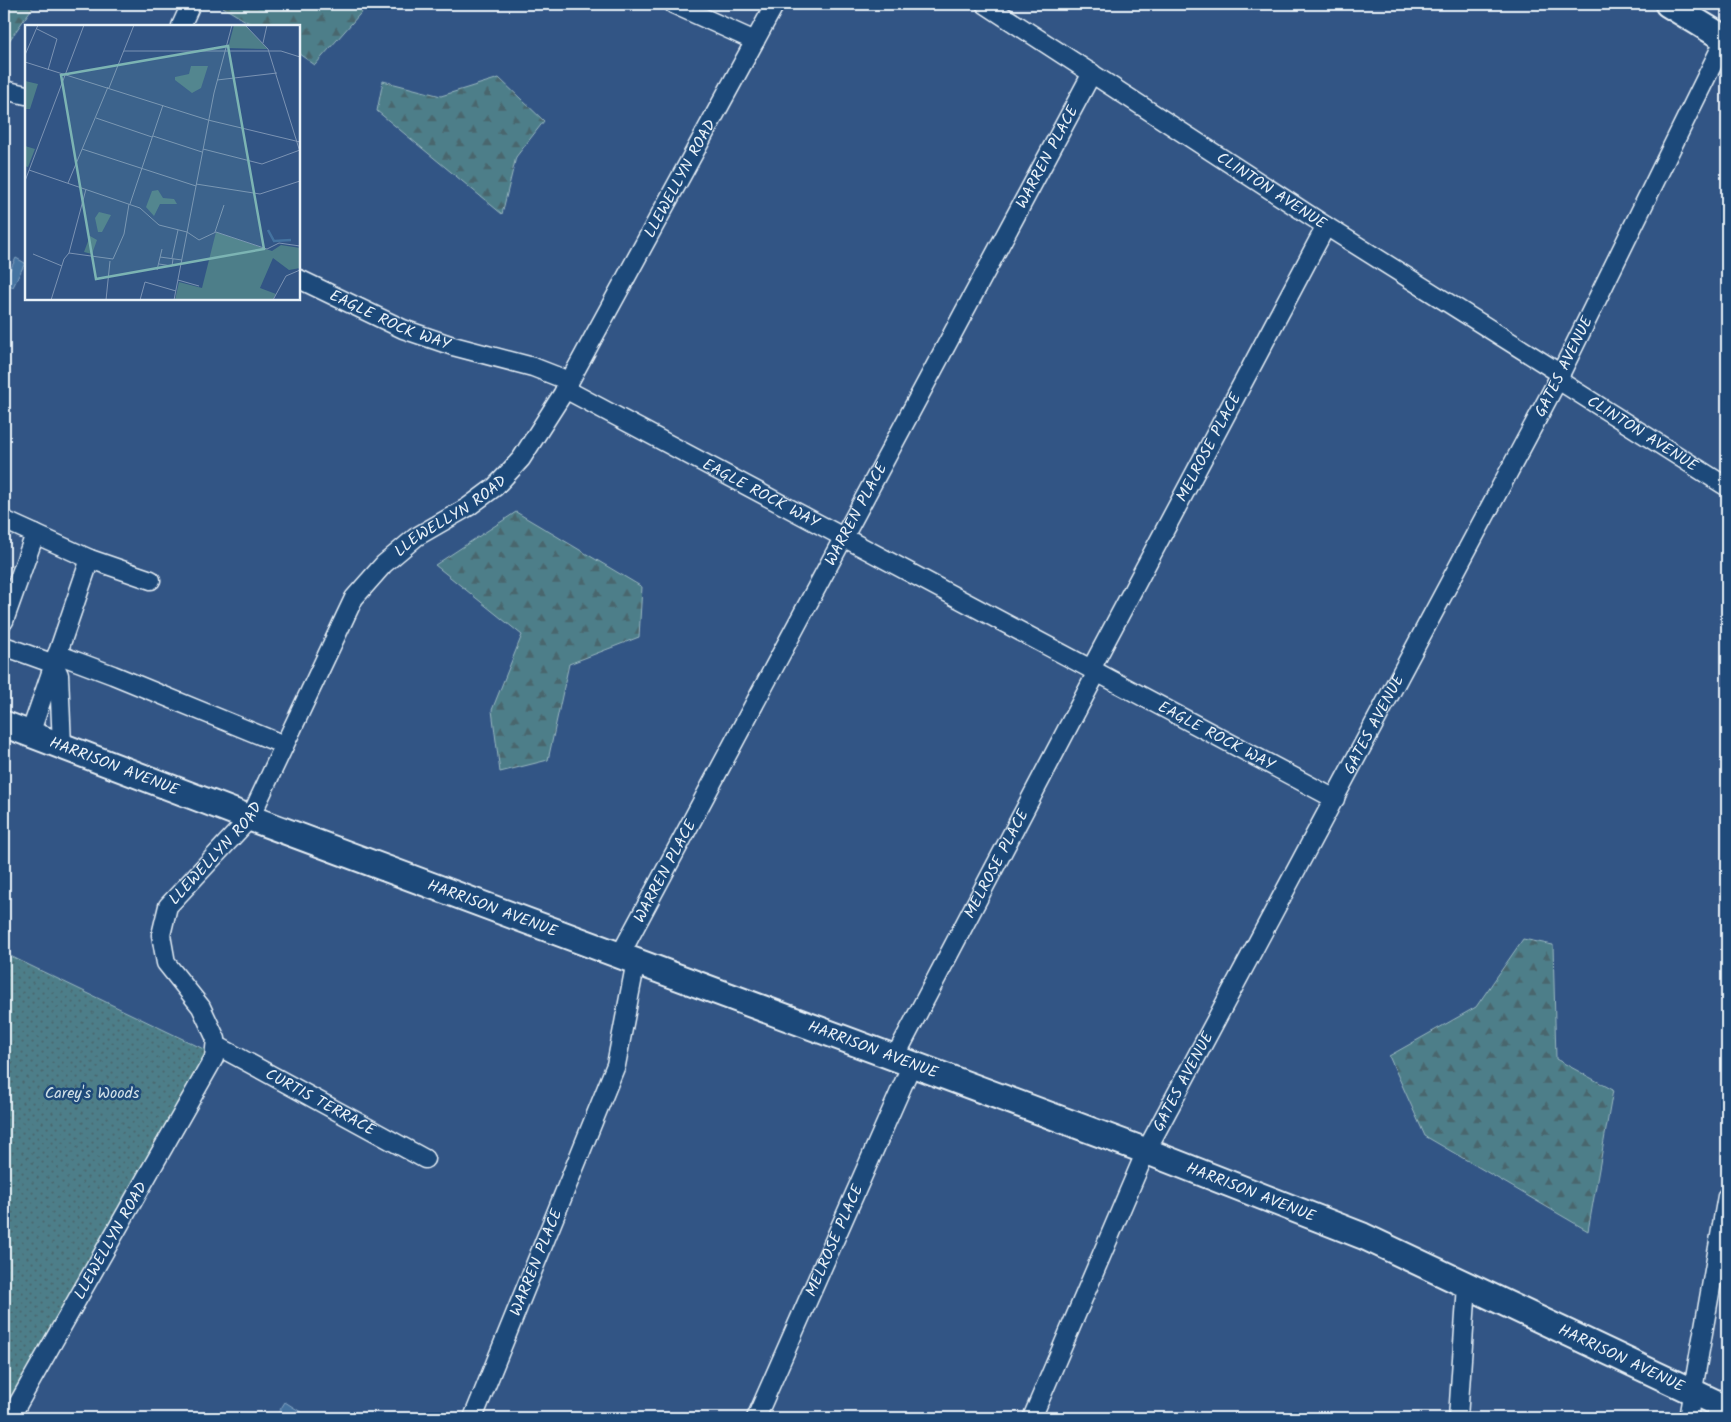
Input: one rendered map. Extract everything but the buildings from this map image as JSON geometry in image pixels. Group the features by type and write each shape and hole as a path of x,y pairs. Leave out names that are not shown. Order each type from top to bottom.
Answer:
{"street":[{"path":"180,25 191,4"},
{"path":"673,4 755,41"},
{"name":"LLEWELLYN ROAD","path":"10,1418 214,1058 216,1039 201,1007 166,963 161,935 168,906 250,818 354,598 384,564 416,537 468,507 496,487 521,459 567,385 775,4"},
{"name":"CLINTON AVENUE","path":"985,4 1727,487"},
{"path":"1668,4 1727,38"},
{"name":"GATES AVENUE","path":"1032,1418 1146,1151 1560,377 1727,38"},
{"name":"WARREN PLACE","path":"473,1418 616,1065 628,958 844,537 1092,74"},
{"path":"4,90 25,95"},
{"name":"MELROSE PLACE","path":"756,1418 904,1060 1094,671 1326,226"},
{"name":"EAGLE ROCK WAY","path":"300,280 403,329 453,346 533,367 844,537 1335,798"},
{"path":"4,520 90,559 150,580"},
{"path":"4,621 35,534"},
{"path":"30,734 90,559"},
{"path":"4,646 113,675 284,745"},
{"path":"56,659 59,675 62,746"},
{"name":"HARRISON AVENUE","path":"4,724 250,818 1146,1151 1362,1236 1727,1408"},
{"name":"CURTIS TERRACE","path":"216,1044 425,1159"},
{"path":"1688,1418 1727,1196"},
{"path":"1458,1418 1467,1284"}],"green space":[{"path":"4,4 35,4 4,48"},
{"path":"218,4 360,4 366,7 315,65 300,55 300,25 252,25"},
{"path":"499,78 544,121 516,157 502,214 377,111 383,81 441,96"},
{"path":"516,512 642,587 639,637 569,664 548,760 500,772 492,710 522,635 435,565"},
{"path":"1523,939 1553,945 1556,1059 1613,1090 1588,1231 1425,1136 1389,1056 1476,1007"},
{"name":"Carey's Woods","path":"4,953 214,1054 4,1418"}],"water":[{"path":"16,258 25,263 13,287 4,282"},
{"path":"285,1402 304,1414 302,1418 286,1418 278,1413"}]}
